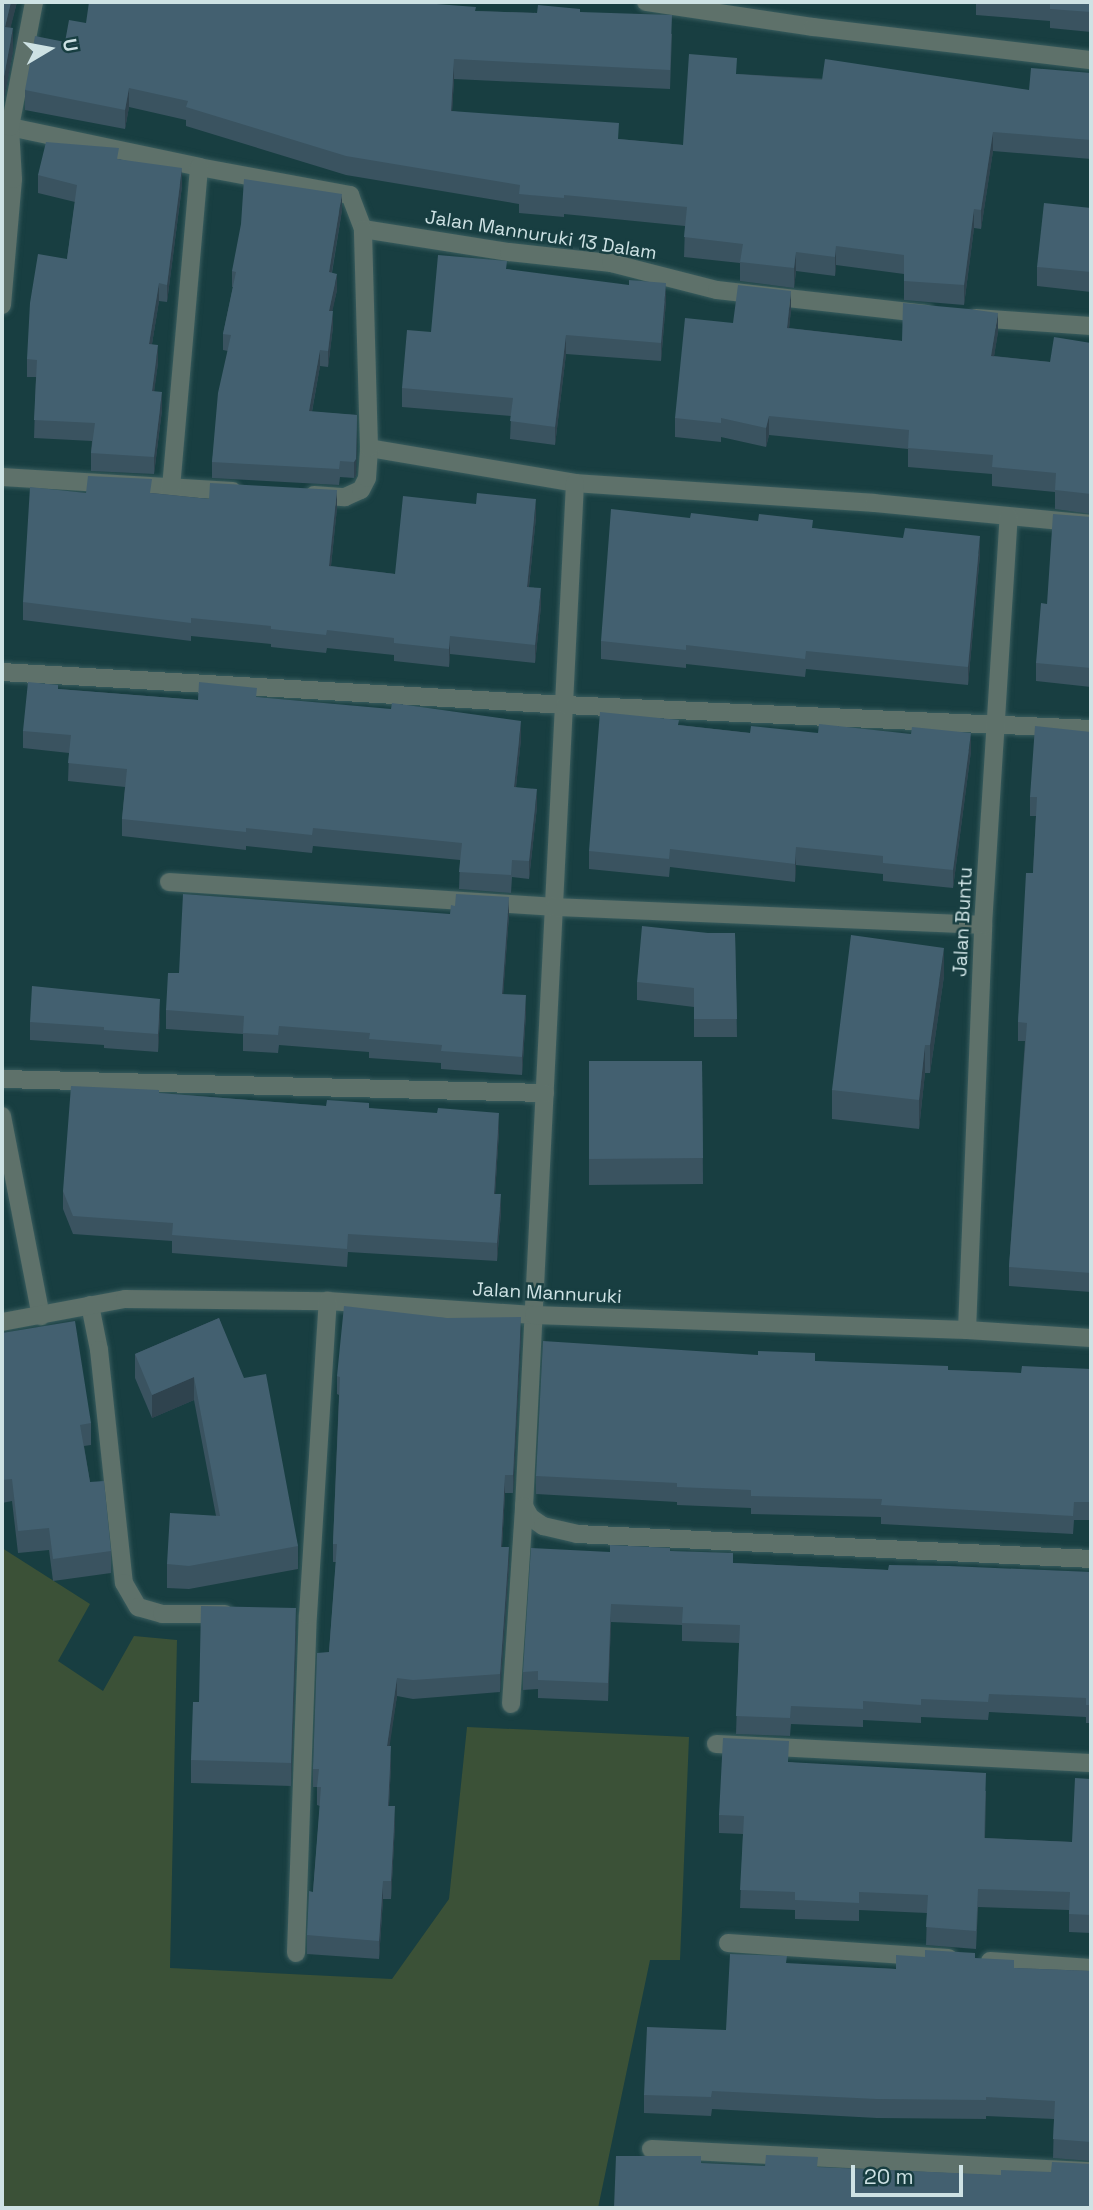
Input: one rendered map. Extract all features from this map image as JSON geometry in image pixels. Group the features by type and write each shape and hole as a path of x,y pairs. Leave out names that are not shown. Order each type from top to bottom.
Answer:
{"street":[{"path":"2,304 13,179 10,127 34,2"},
{"path":"646,2 813,27 1091,60"},
{"path":"10,127 199,167 350,195 363,229 369,448 367,478 361,490 345,497 292,494"},
{"path":"172,488 199,167"},
{"name":"Jalan Mannuruki 13 Dalam","path":"363,229 509,252 611,263 717,290 949,316 1091,326"},
{"path":"369,448 575,483 874,503 1091,524"},
{"path":"2,477 252,492"},
{"path":"510,1704 524,1506 534,1315 533,1267 555,907 575,483"},
{"name":"Jalan Buntu","path":"967,1330 983,925 1009,517"},
{"path":"2,672 565,705 1091,729"},
{"path":"169,882 555,907 983,925"},
{"path":"2,1079 545,1093"},
{"path":"2,1116 41,1316"},
{"name":"Jalan Mannuruki","path":"2,1322 125,1299 328,1301 534,1315 967,1330 1091,1338"},
{"path":"296,1953 301,1615 328,1301"},
{"path":"90,1305 99,1350 124,1583 138,1607 162,1614 242,1614"},
{"path":"524,1506 530,1517 543,1526 577,1534 1091,1559"},
{"path":"716,1744 1091,1763"},
{"path":"727,1943 1091,1968"},
{"path":"651,2149 1091,2171"}],"green space":[{"path":"2,1548 90,1604 58,1661 103,1691 134,1636 177,1640 170,1968 392,1979 449,1899 467,1727 689,1737 680,1960 650,1960 598,2208 2,2208"}],"building":[{"path":"2,2 11,2 5,27 13,28 3,82"},
{"path":"89,2 410,2 476,7 475,11 537,13 538,5 580,9 580,12 672,15 670,70 454,59 451,111 619,123 618,139 683,145 689,54 737,58 736,74 822,80 825,59 1029,90 1031,68 1091,73 1091,140 993,132 981,210 974,209 964,285 904,281 904,255 836,246 835,257 796,252 794,268 740,262 743,244 684,237 687,207 564,195 564,198 519,194 520,185 346,156 186,107 188,101 129,88 125,110 25,90 35,36 65,42 69,20 86,23"},
{"path":"1050,2 1091,2 1091,12 1050,9"},
{"path":"46,142 119,148 117,159 182,168 167,285 159,283 149,344 158,345 152,391 162,392 154,457 91,453 95,423 34,420 37,360 27,359 30,303 38,254 67,259 77,185 38,175"},
{"path":"244,179 342,194 329,272 337,274 329,311 333,311 328,351 320,350 309,411 357,415 356,459 354,462 340,461 339,469 212,462 218,393 231,335 223,334 236,272 232,271 241,224"},
{"path":"1044,203 1091,208 1091,272 1037,267"},
{"path":"438,255 507,261 506,269 629,285 629,280 666,283 661,343 566,335 555,427 510,421 513,398 402,388 407,330 431,332"},
{"path":"738,285 791,291 787,328 902,341 903,303 998,313 991,356 1050,362 1054,337 1091,343 1091,494 1055,490 1056,473 992,467 993,455 908,448 909,430 769,416 766,428 721,418 721,423 675,418 685,318 733,323"},
{"path":"88,476 152,479 150,493 209,499 210,483 337,490 329,566 395,574 403,496 476,504 477,493 536,499 527,587 541,588 535,645 450,636 449,649 394,643 394,638 327,630 326,635 191,618 191,623 23,602 30,487 86,493"},
{"path":"611,509 690,518 691,513 758,521 759,514 813,520 812,528 903,538 905,528 980,536 968,667 806,651 805,659 686,645 686,650 601,641"},
{"path":"1053,514 1091,517 1091,668 1036,663 1041,603 1047,604"},
{"path":"28,682 58,685 58,689 198,700 199,682 257,688 256,697 391,709 392,703 521,721 514,787 537,789 529,861 512,860 511,875 459,872 462,843 313,828 312,835 246,828 246,832 122,819 127,769 68,763 71,735 23,731"},
{"path":"600,712 679,720 678,725 750,733 751,726 818,733 819,724 911,734 912,727 971,733 953,870 883,863 883,856 796,847 795,864 670,849 669,859 589,851"},
{"path":"1035,726 1091,732 1091,1273 1009,1267 1027,1023 1018,1022 1026,873 1033,873 1037,797 1030,797"},
{"path":"183,894 450,914 451,905 455,906 456,894 509,897 502,994 526,995 522,1057 441,1051 442,1045 369,1039 370,1033 279,1026 278,1035 243,1033 244,1016 166,1010 168,973 179,973"},
{"path":"642,926 735,933 737,1019 694,1019 694,988 637,982"},
{"path":"851,935 944,948 930,1045 925,1045 919,1100 832,1090"},
{"path":"32,986 160,999 158,1034 30,1022"},
{"path":"589,1061 702,1061 703,1158 589,1159"},
{"path":"71,1086 159,1090 159,1093 326,1106 327,1100 369,1103 369,1108 437,1113 438,1108 499,1113 494,1194 501,1194 497,1243 348,1234 347,1249 172,1235 173,1223 73,1216 63,1191"},
{"path":"344,1306 447,1318 521,1317 513,1475 505,1475 501,1547 509,1547 500,1674 413,1680 397,1678 387,1746 391,1746 388,1806 395,1806 391,1881 383,1881 379,1941 307,1935 309,1891 313,1892 321,1787 317,1787 319,1769 313,1769 317,1653 329,1652 337,1544 333,1544 340,1377 337,1376"},
{"path":"219,1318 244,1378 266,1374 298,1546 189,1566 167,1564 170,1513 220,1516 194,1377 152,1395 135,1354"},
{"path":"75,1321 91,1423 80,1425 90,1482 104,1481 111,1551 53,1559 49,1528 18,1531 12,1479 2,1480 2,1333"},
{"path":"543,1341 758,1355 758,1351 815,1353 815,1361 948,1366 948,1370 1021,1373 1022,1366 1091,1369 1091,1502 1074,1502 1073,1516 881,1505 882,1499 751,1496 751,1490 677,1487 677,1483 536,1476"},
{"path":"610,1545 733,1553 733,1563 888,1570 889,1565 1091,1572 1091,1705 1086,1705 1086,1698 989,1694 988,1702 921,1699 921,1705 863,1701 863,1709 791,1706 790,1718 736,1716 740,1625 682,1623 683,1607 611,1604 608,1683 538,1680 538,1671 523,1672 531,1548 610,1552"},
{"path":"201,1606 296,1608 291,1763 191,1760 193,1702 199,1702"},
{"path":"723,1738 789,1741 788,1762 986,1773 984,1838 1072,1842 1075,1778 1091,1779 1091,1915 1069,1914 1070,1892 978,1889 976,1931 926,1927 928,1895 859,1892 859,1903 795,1900 795,1892 740,1890 744,1816 719,1815"},
{"path":"925,1950 975,1953 975,1958 1014,1960 1014,1968 1091,1971 1091,2142 1053,2139 1055,2101 986,2097 986,2100 877,2099 712,2091 711,2097 644,2095 647,2027 726,2030 730,1954 787,1956 786,1963 896,1969 896,1955 925,1957"},
{"path":"766,2155 818,2157 817,2167 1001,2175 1001,2170 1051,2172 1052,2162 1091,2164 1091,2208 614,2208 616,2156 701,2156 701,2163 765,2166"}]}
